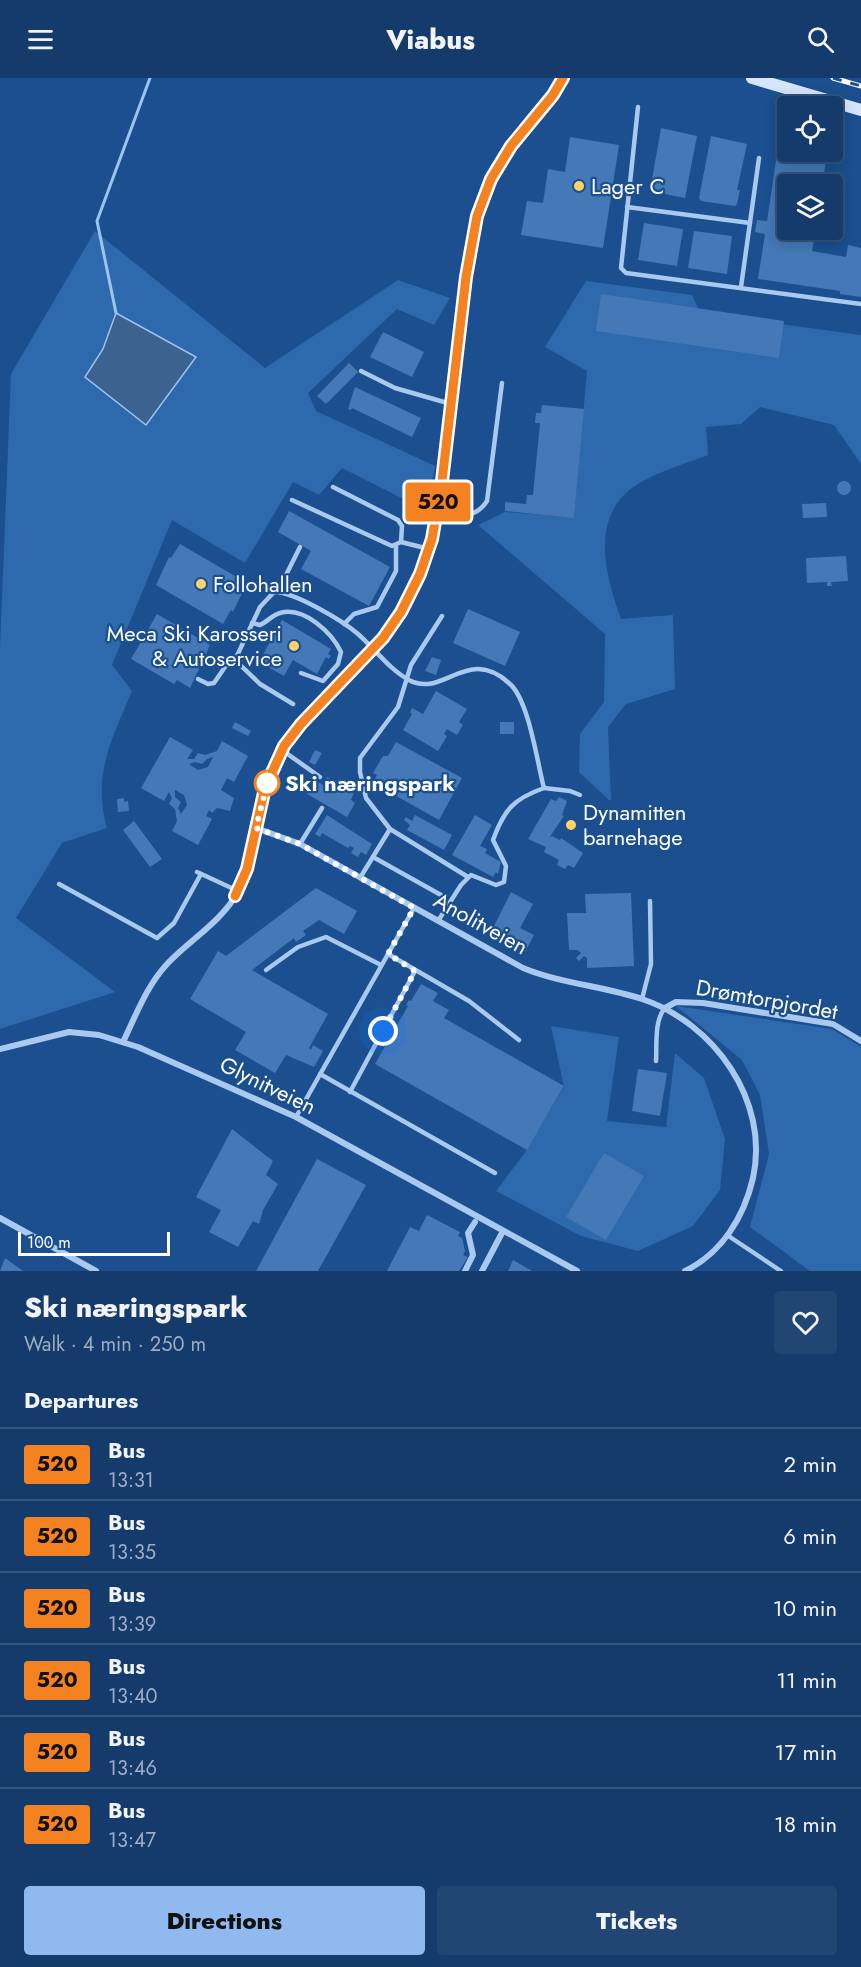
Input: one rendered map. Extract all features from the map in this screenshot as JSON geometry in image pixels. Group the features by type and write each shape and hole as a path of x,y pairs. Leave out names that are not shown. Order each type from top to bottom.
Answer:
{"main road":[{"path":"752,78 861,110"}],"street":[{"path":"123,1042 159,974 218,918 238,891 244,878 268,780 282,750 301,724 372,650 408,599 429,549 436,515 468,258 481,205 491,179 511,146 553,95 563,78"},
{"name":"Anolitveien","path":"256,828 300,844 538,974 642,999 665,1008"},
{"name":"Drømtorpjordet","path":"665,1008 676,1002 703,1003 833,1024 861,1041"},
{"path":"665,1008 696,1029 721,1053 737,1078 752,1118 755,1150 753,1176 744,1207 728,1235 705,1259 685,1271"},
{"name":"Glynitveien","path":"0,1049 69,1032 99,1035 123,1042 213,1078 296,1118 577,1271"},
{"path":"0,1218 96,1271"},
{"path":"465,1271 473,1255 468,1233 475,1222"},
{"path":"482,1271 503,1231"}],"lane":[{"path":"638,107 621,268 626,273 861,304"},
{"path":"741,287 759,158"},
{"path":"627,207 750,223"},
{"path":"361,371 395,388 451,404"},
{"path":"436,515 468,516 479,511 487,501 502,383"},
{"path":"333,487 398,520 402,526 402,542"},
{"path":"292,500 396,546"},
{"path":"396,546 402,542 429,549"},
{"path":"344,624 354,614 377,607 396,571 396,546"},
{"path":"278,591 300,547"},
{"path":"198,679 208,684 214,683 227,664 235,660 252,623 269,594 278,591 294,596 344,624 406,678 420,684 433,684 456,672 473,668 494,673 511,684 524,710 544,788"},
{"path":"252,623 260,625 278,613 287,612 321,627 328,633 341,652 338,664 323,681 301,673"},
{"path":"321,627 328,615"},
{"path":"442,616 406,678 398,706 383,729 363,751 359,763 366,798 390,829 468,878"},
{"path":"235,660 260,684 294,704"},
{"path":"282,750 320,777"},
{"path":"438,921 468,878 475,875 496,885 504,882 507,873 506,866 493,840 502,814 523,795 544,788 570,791 580,795"},
{"path":"300,844 322,808"},
{"path":"360,878 390,829"},
{"path":"374,857 441,895"},
{"path":"58,884 157,938 174,923 199,873 238,891"},
{"path":"642,999 651,964 650,901"},
{"path":"296,1118 414,908"},
{"path":"266,969 298,947 326,937 381,965"},
{"path":"388,954 469,1001 519,1040"},
{"path":"350,1092 415,971"},
{"path":"656,1061 658,1024 665,1008"},
{"path":"320,1074 495,1173"},
{"path":"728,1235 781,1271"}],"shaded area":[{"path":"95,231 265,368 398,280 450,298 434,325 397,309 308,393 316,411 435,466 427,511 342,468 319,495 293,482 245,563 172,520 112,665 132,691 106,757 102,791 107,828 62,843 16,918 115,992 0,1029 0,648 11,374"},
{"path":"586,281 692,295 700,313 861,335 861,464 834,425 760,407 741,424 706,427 708,455 640,483 622,497 613,511 607,525 605,557 611,589 621,619 673,615 675,689 626,704 608,727 611,800 579,772 580,734 604,702 605,634 478,525 505,512 574,517 587,371 545,347"},
{"path":"116,313 196,357 146,425 85,377 103,349"},
{"path":"676,1006 832,1029 861,1047 861,1271 810,1271 750,1227 769,1154 760,1095 742,1060"},
{"path":"551,1026 619,1037 607,1121 666,1127 675,1053 704,1078 725,1139 720,1190 693,1226 638,1251 581,1236 496,1191 526,1151 564,1087"}],"building":[{"path":"661,128 697,136 685,198 650,191"},
{"path":"711,136 747,144 737,190 740,190 735,206 701,201 699,198"},
{"name":"Lager C","path":"570,137 619,145 603,248 521,235 527,201 543,203 548,169 565,172"},
{"path":"777,154 777,162 826,162 824,173 832,174 777,174 777,240 814,240 812,251 846,257 848,245 861,248 861,297 840,294 840,291 758,279 765,234 755,232 757,220 767,221"},
{"path":"644,223 683,229 677,266 638,260"},
{"path":"694,231 732,236 727,274 688,268"},
{"path":"601,294 784,321 779,358 596,331"},
{"path":"383,332 424,352 412,377 370,357"},
{"path":"349,363 358,372 326,404 317,396"},
{"path":"355,387 421,418 412,437 352,408 348,409"},
{"path":"542,405 584,409 574,518 505,511 505,502 526,504 527,495 533,495 540,423 535,423 536,413 541,413"},
{"path":"844,481 849,483 851,488 849,493 844,495 839,493 837,488 839,483"},
{"path":"826,503 827,517 803,518 802,504"},
{"path":"289,511 390,567 369,606 301,569 311,551 278,532"},
{"name":"Follohallen","path":"180,544 247,583 233,612 231,610 223,624 156,585 169,557 171,558"},
{"path":"846,556 848,581 831,582 832,586 827,586 827,582 807,583 806,558"},
{"path":"468,609 520,632 505,666 453,643"},
{"path":"157,614 210,645 204,658 207,660 205,664 202,662 190,688 177,680 174,684 131,659"},
{"path":"282,620 331,649 328,654 331,656 329,659 326,657 317,674 293,660 284,676 259,662"},
{"path":"432,657 441,660 436,675 425,671"},
{"path":"436,691 467,709 459,722 463,725 457,735 447,729 444,734 447,736 438,751 403,730 412,714 410,712 412,708 423,714"},
{"path":"235,722 251,731 248,736 232,728"},
{"path":"500,722 514,722 514,734 500,734"},
{"path":"170,737 193,750 187,759 194,759 198,753 205,755 217,751 222,741 248,756 234,782 227,778 221,790 234,798 230,811 217,808 212,813 209,810 206,816 212,819 198,845 172,831 177,821 175,809 169,804 172,798 169,792 164,801 141,788","holes":["213,757 208,767 198,770 189,764 195,762 202,764","175,790 184,795 187,805 181,814 178,808 181,802 175,797"]},
{"path":"396,742 462,778 439,820 373,783 377,775 373,773 383,756 388,756"},
{"path":"315,750 322,753 315,765 309,762"},
{"path":"327,777 354,792 351,800 355,803 347,817 307,794 315,780 323,785"},
{"path":"559,797 567,801 562,815 564,816 549,838 552,836 560,840 561,838 583,853 574,868 568,865 565,869 557,865 559,860 544,852 546,847 528,839 551,799 556,801"},
{"path":"124,798 124,802 128,801 129,811 118,812 117,799"},
{"path":"327,815 372,844 366,855 361,852 358,857 351,853 354,848 350,846 348,848 322,833 320,837 315,834"},
{"path":"415,815 452,835 444,850 407,830 410,825 404,820 406,817 412,821"},
{"path":"475,815 492,825 480,846 487,849 485,853 501,862 498,874 496,872 493,877 452,855"},
{"path":"134,821 162,859 150,867 123,830"},
{"path":"316,888 357,911 344,934 319,920 303,931 306,935 296,942 294,938 252,970 328,1014 309,1048 311,1050 313,1045 323,1051 314,1067 286,1055 275,1073 235,1050 246,1032 190,999 218,951 226,956"},
{"path":"511,892 533,904 520,928 534,935 525,952 490,934"},
{"path":"631,893 634,966 587,968 587,958 584,956 579,961 576,958 581,953 578,950 569,950 567,913 586,913 585,894"},
{"path":"421,984 438,993 433,1001 449,1010 444,1018 564,1086 527,1150 375,1064 408,1006 406,1005"},
{"path":"638,1069 667,1073 660,1116 632,1111"},
{"path":"232,1129 273,1161 266,1175 278,1184 263,1210 259,1224 253,1221 238,1247 209,1232 221,1210 196,1197"},
{"path":"604,1153 644,1176 606,1240 566,1217"},
{"path":"317,1159 366,1185 318,1271 256,1271"},
{"path":"427,1215 460,1232 458,1236 462,1238 465,1251 463,1255 468,1257 459,1271 387,1271 410,1227 419,1231"},
{"path":"5,1258 23,1271 0,1271"},
{"path":"513,1260 532,1271 508,1271"}],"waterway":[{"path":"116,313 97,221 150,78"}],"railway":[{"path":"833,78 861,86"}],"bus line":[{"name":"520","path":"235,896 247,869 265,788 284,746 301,724 383,638 401,612 420,574 432,539 442,481 466,277 477,216 497,168 525,128 546,105 563,78"}],"place":[{"name":"Lager C","path":"579,186"},
{"name":"Follohallen","path":"201,584"},
{"name":"Meca Ski Karosseri & Autoservice","path":"294,646"},
{"name":"Ski næringspark","path":"267,783"},
{"name":"Dynamitten barnehage","path":"571,825"}],"route":[{"path":"267,783 268,780 256,828 290,838 414,908 388,954 415,971 383,1031"}]}
